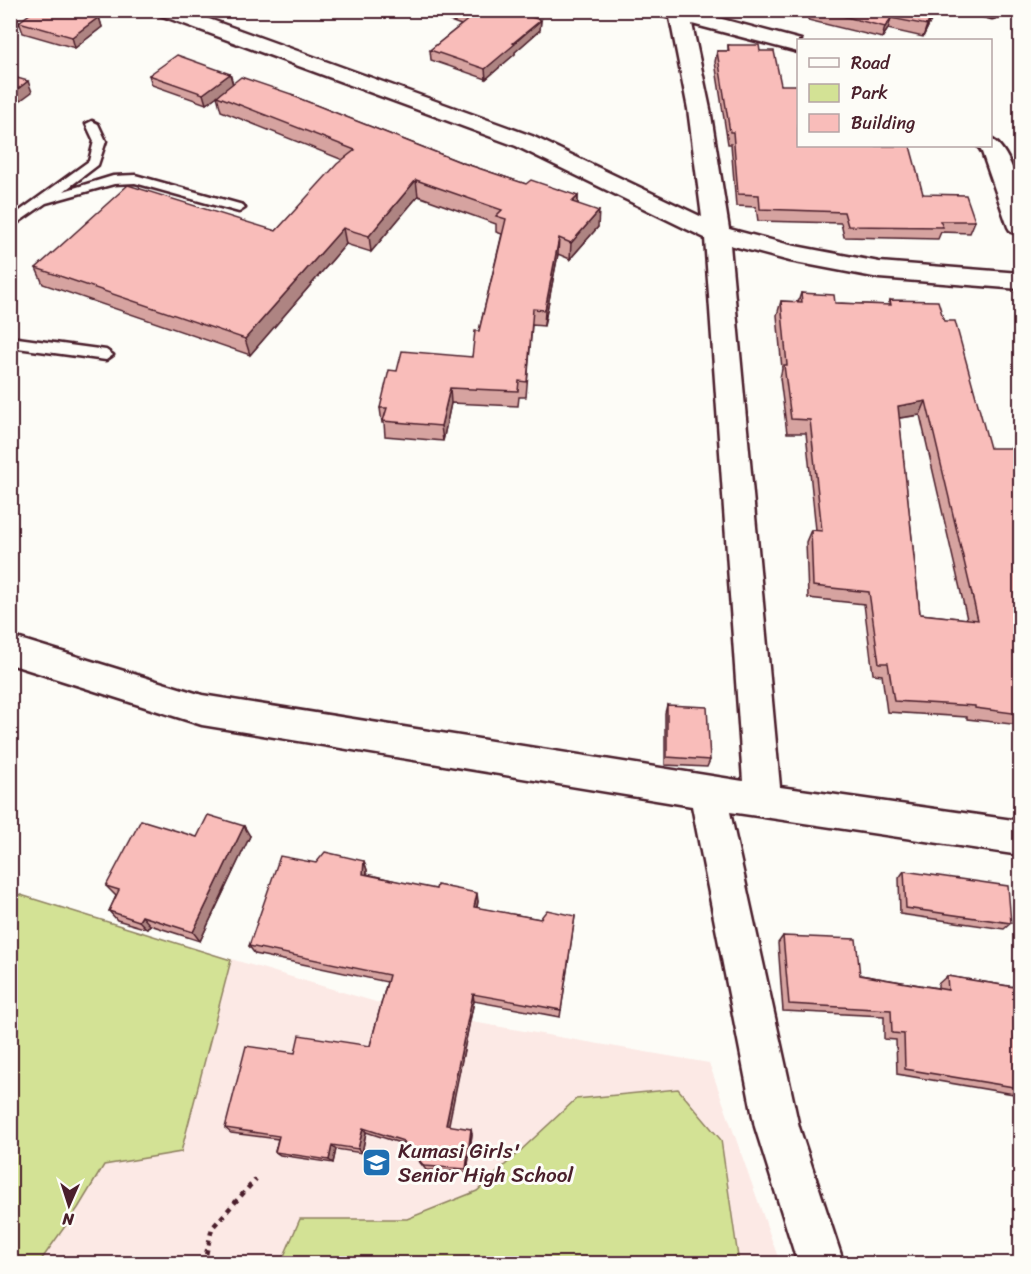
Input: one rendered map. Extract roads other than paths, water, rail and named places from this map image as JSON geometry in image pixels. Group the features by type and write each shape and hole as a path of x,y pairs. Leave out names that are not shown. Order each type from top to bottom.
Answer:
{"street":[{"path":"10,20 25,10"},
{"path":"164,10 524,141 717,234 790,253 879,270 1020,281"},
{"path":"671,13 699,109 717,234 763,801"},
{"path":"671,13 797,46"},
{"path":"990,147 1020,227"},
{"path":"10,650 202,710 763,801 1020,838"},
{"path":"707,792 777,1127 821,1263"}],"lane":[{"path":"10,224 94,164 100,141 92,124"},
{"path":"41,201 113,180 135,179 239,208"},
{"path":"10,342 106,355"}],"place":[{"name":"Kumasi Girls' Senior High School","path":"377,1163"}]}
